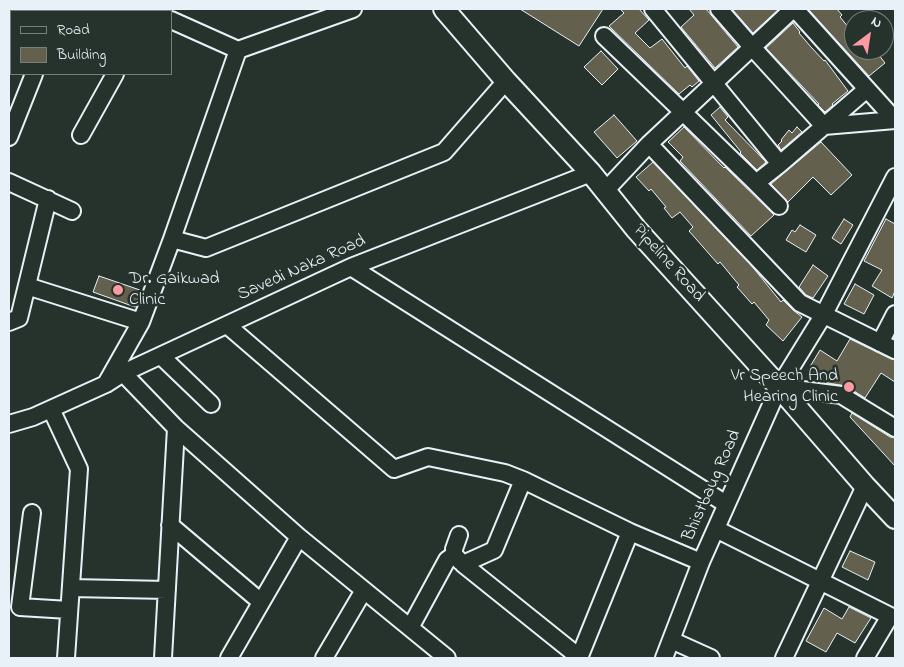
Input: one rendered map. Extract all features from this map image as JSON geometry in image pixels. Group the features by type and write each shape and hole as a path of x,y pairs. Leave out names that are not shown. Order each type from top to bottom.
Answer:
{"main road":[{"name":"Pipeline Road","path":"444,9 605,191 636,229 895,518"}],"street":[{"path":"147,9 155,10"},
{"path":"172,20 238,50 353,9"},
{"path":"653,9 780,164"},
{"path":"719,9 824,126"},
{"path":"605,191 649,144 794,9 895,120"},
{"path":"604,36 779,206"},
{"path":"106,384 141,322 238,50"},
{"path":"9,137 34,75"},
{"path":"81,135 114,75"},
{"path":"172,239 206,248 444,152 506,81"},
{"path":"756,183 867,89"},
{"path":"824,126 895,120"},
{"path":"649,144 800,303 895,350"},
{"name":"Savedi Naka Road","path":"9,424 33,417 106,384 124,373 351,267 590,174"},
{"name":"Bhistbaug Road","path":"664,658 700,562 779,387 824,314 895,177"},
{"path":"9,182 72,211"},
{"path":"9,322 20,318 48,199"},
{"path":"351,267 726,504"},
{"path":"27,286 141,322"},
{"path":"880,343 895,314"},
{"path":"227,325 394,469 428,457 505,473 630,532 700,562"},
{"path":"161,356 211,404"},
{"path":"124,373 176,428 299,537 447,658"},
{"path":"779,387 842,396 895,428"},
{"path":"51,409 79,469 66,658"},
{"path":"163,658 176,428"},
{"path":"410,628 447,560 494,550 523,480"},
{"path":"784,658 865,486"},
{"path":"32,513 20,607 69,610"},
{"path":"170,525 261,602"},
{"path":"716,529 890,616 865,658"},
{"path":"460,535 454,549 458,559 579,657 630,532"},
{"path":"229,658 299,537"},
{"path":"70,588 167,590"},
{"path":"324,658 364,590"},
{"path":"671,640 711,658"}],"building":[{"path":"520,9 603,9 579,46"},
{"path":"620,9 639,9 649,20 635,33 650,48 662,39 685,68 687,66 699,81 692,87 690,85 679,94 609,26 624,13"},
{"path":"689,9 706,9 738,47 715,68 681,27 694,15"},
{"path":"732,9 779,9 753,33"},
{"path":"808,9 837,9 842,15 840,17 844,22 844,49"},
{"path":"793,23 799,33 825,60 848,91 825,112 766,48"},
{"path":"601,51 618,69 602,85 584,67"},
{"path":"854,60 883,60 885,63 869,76"},
{"path":"720,107 728,117 725,120 766,162 757,170 740,153 711,115"},
{"path":"614,115 637,141 617,158 594,132"},
{"path":"684,127 774,215 751,236 680,161 683,157 668,142"},
{"path":"797,127 802,132 781,150 778,145 781,140 789,130 792,133"},
{"path":"821,142 852,175 831,195 813,177 788,202 771,184"},
{"path":"653,162 751,265 781,302 783,300 802,317 783,341 766,325 769,320 754,302 752,304 737,287 739,285 720,262 718,264 689,231 693,227 680,212 672,218 664,208 666,207 651,189 649,191 636,177"},
{"path":"844,219 853,225 841,244 832,238"},
{"path":"886,219 895,224 895,291 892,298 872,286 882,270 864,261"},
{"path":"800,225 816,235 806,252 786,240 792,230 795,232"},
{"path":"813,265 828,276 813,298 806,295 799,287"},
{"path":"99,276 140,290 135,307 93,292"},
{"path":"855,284 874,295 864,314 844,304"},
{"path":"850,339 895,360 895,382 881,373 865,398 846,386 828,383 808,370 820,350 837,361"},
{"path":"852,413 890,437 895,438 895,466 850,417"},
{"path":"850,551 875,562 868,580 842,567"},
{"path":"849,607 871,618 855,643 837,633 826,652 806,641 824,608 842,619"}],"place":[{"name":"Dr. Gaikwad Clinic","path":"118,290"},
{"name":"Vr Speech And Hearing Clinic","path":"849,387"}]}
